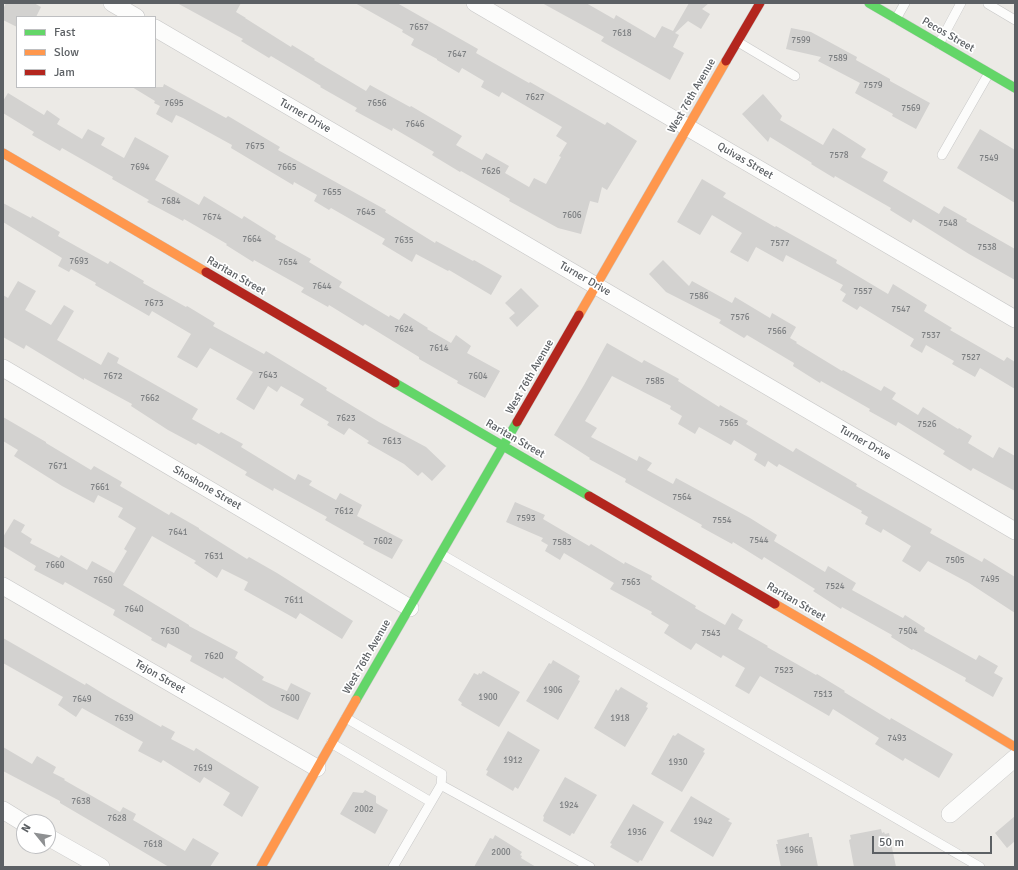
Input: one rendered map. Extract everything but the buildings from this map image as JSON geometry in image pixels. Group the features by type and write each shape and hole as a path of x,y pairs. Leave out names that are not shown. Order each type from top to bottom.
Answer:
{"street":[{"path":"112,3 134,16"},
{"name":"Quivas Street","path":"475,3 1015,318"},
{"name":"West 76th Avenue","path":"261,867 331,743 760,3"},
{"name":"Pecos Street","path":"872,4 1015,88"},
{"name":"Turner Drive","path":"156,29 1015,531"},
{"name":"Raritan Street","path":"3,153 872,660 1015,747"},
{"name":"Shoshone Street","path":"3,368 410,608"},
{"name":"Tejon Street","path":"3,586 317,768"},
{"path":"950,814 1015,758"},
{"path":"3,810 16,818"},
{"path":"56,841 101,867"}],"lane":[{"path":"896,19 905,3"},
{"path":"939,44 961,3"},
{"path":"988,4 1015,20"},
{"path":"738,42 795,76"},
{"path":"942,155 989,73"},
{"path":"441,554 980,867"},
{"path":"346,718 442,774 441,785 432,802 392,867"},
{"path":"331,743 432,802"},
{"path":"441,785 590,867"}],"traffic: fast":[{"path":"869,3 1015,88"},
{"path":"395,383 589,496"},
{"path":"356,700 517,422"}],"traffic: slow":[{"path":"579,315 726,61"},
{"path":"3,153 206,272"},
{"path":"775,604 1015,747"},
{"path":"261,867 356,700"}],"traffic: jam":[{"path":"726,61 760,3"},
{"path":"206,272 395,383"},
{"path":"517,422 579,315"},
{"path":"589,496 775,604"}]}
